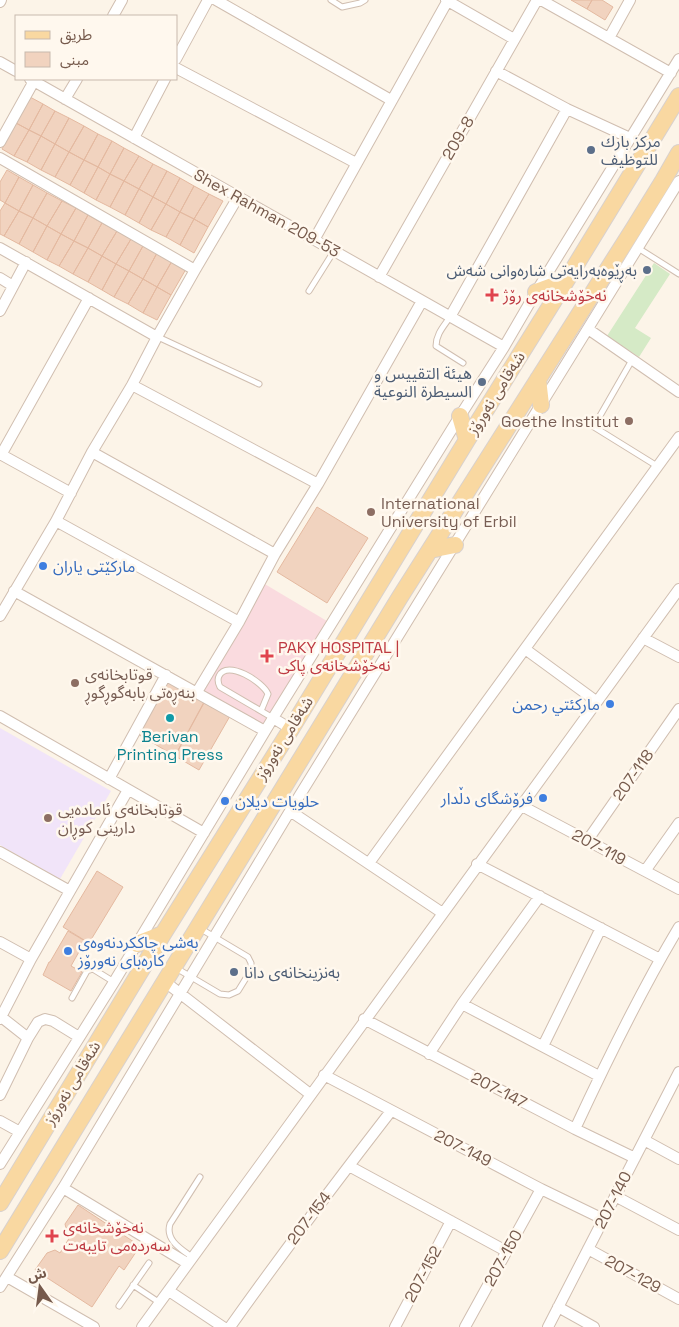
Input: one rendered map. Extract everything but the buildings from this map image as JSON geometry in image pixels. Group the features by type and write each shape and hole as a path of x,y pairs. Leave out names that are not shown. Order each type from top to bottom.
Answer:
{"main road":[{"name":"شەقامی نەورۆز","path":"0,1202 466,440 679,96"},
{"name":"شەقامی نەورۆز","path":"0,1251 400,596 679,153"},
{"path":"536,292 566,281"},
{"path":"538,379 541,405"},
{"path":"460,416 466,440"},
{"path":"430,550 455,545"},
{"path":"381,581 386,590 400,596"},
{"path":"368,601 381,603 390,613"},
{"path":"137,944 163,934"}],"street":[{"path":"114,15 122,0"},
{"path":"178,55 208,0"},
{"path":"216,0 392,100"},
{"path":"314,240 447,0 514,39"},
{"name":"209-8","path":"379,276 537,0"},
{"path":"541,0 671,73"},
{"path":"609,38 630,0"},
{"path":"0,1164 114,982 265,731 504,347 679,59"},
{"path":"0,62 15,70"},
{"path":"178,69 356,163"},
{"path":"496,71 567,109 630,138"},
{"path":"0,142 32,80"},
{"name":"Shex Rahman 209-53","path":"32,80 504,347"},
{"path":"65,99 76,80"},
{"path":"134,138 164,80"},
{"path":"450,317 567,109"},
{"path":"0,158 195,270"},
{"path":"0,1288 181,994 290,811 679,180"},
{"path":"0,616 238,197"},
{"path":"0,248 157,337"},
{"path":"0,311 26,262"},
{"path":"0,278 14,286"},
{"path":"71,493 1,455 88,298"},
{"path":"197,692 422,301"},
{"path":"588,329 679,392"},
{"path":"132,385 318,484"},
{"path":"369,863 679,437"},
{"path":"92,452 276,554"},
{"path":"56,520 239,622"},
{"path":"142,1327 441,912 679,589"},
{"path":"14,591 265,731"},
{"path":"643,638 679,657"},
{"path":"525,649 596,701"},
{"path":"109,779 166,675"},
{"name":"207-118","path":"587,841 679,709"},
{"path":"0,716 204,833"},
{"path":"273,718 291,729"},
{"path":"28,1038 0,1017 128,790"},
{"name":"207-119","path":"520,805 679,889"},
{"path":"290,811 441,912"},
{"path":"645,871 679,823"},
{"path":"0,852 70,891"},
{"path":"476,864 660,959"},
{"path":"429,1054 462,1004 540,896"},
{"path":"575,1129 599,1076 660,959 679,927"},
{"path":"542,1046 601,928"},
{"path":"0,942 31,959"},
{"path":"164,981 310,1094"},
{"path":"462,1004 599,1076"},
{"path":"0,1095 38,1022 45,1019 53,1021 79,1037"},
{"name":"207-147","path":"364,1019 575,1129 635,1158"},
{"name":"207-140","path":"548,1327 679,1072"},
{"name":"207-149","path":"324,1075 541,1189 603,1219"},
{"name":"207-154","path":"230,1327 348,1166 391,1111"},
{"path":"0,1121 20,1132"},
{"path":"644,1140 679,1159"},
{"path":"348,1166 506,1251"},
{"path":"63,1188 189,1260"},
{"name":"207-150","path":"465,1327 541,1189"},
{"path":"615,1196 679,1230"},
{"name":"207-152","path":"395,1327 451,1221"},
{"name":"207-129","path":"588,1249 679,1299"},
{"path":"7,1277 94,1327"},
{"path":"169,1291 223,1327"},
{"path":"558,1307 594,1327"}],"lane":[{"path":"331,0 342,7 365,0"},
{"path":"638,248 679,274"},
{"path":"309,291 334,251"},
{"path":"450,317 438,335 436,346 463,364"},
{"path":"157,337 259,384"},
{"path":"597,420 632,360"},
{"path":"586,422 658,466"},
{"path":"261,711 268,694 263,686 238,671 230,669 220,674 218,678 220,687 261,711 273,718"},
{"path":"173,966 220,994 229,995 238,991 251,970 251,963 248,957 197,927"},
{"path":"72,998 89,969 93,969 114,982"},
{"path":"189,1260 175,1244 168,1228 200,1177"},
{"path":"119,1306 149,1263"},
{"path":"134,1285 160,1303"}],"shaded area":[{"name":"PAKY HOSPITAL | نەخۆشخانەی پاکی","path":"263,583 332,624 268,728 203,690"},
{"name":"قوتابخانەی ئامادەیی دارینی کوڕان","path":"0,728 111,791 60,879 0,845"}],"green space":[{"path":"654,263 670,274 635,328 651,338 639,357 607,336"}],"place":[{"name":"مركز بارك للتوظيف","path":"591,150"},
{"name":"بەڕێوەبەرایەتی شارەوانی شەش","path":"647,270"},
{"name":"نەخۆشخانەی رۆژ","path":"492,295"},
{"name":"هيئة التقييس و السيطرة النوعية","path":"482,382"},
{"name":"Goethe Institut","path":"629,421"},
{"name":"International University of Erbil","path":"371,512"},
{"name":"مارکێتی یاران","path":"43,566"},
{"name":"PAKY HOSPITAL | نەخۆشخانەی پاکی","path":"267,656"},
{"name":"قوتابخانەی بنەڕەتی بابەگوڕگوڕ","path":"75,683"},
{"name":"ماركئتي رحمن","path":"610,704"},
{"name":"Berivan Printing Press","path":"170,718"},
{"name":"فرۆشگای دڵدار","path":"543,798"},
{"name":"حلويات ديلان","path":"225,801"},
{"name":"قوتابخانەی ئامادەیی دارینی کوڕان","path":"48,818"},
{"name":"به‌شی چاككردنه‌وه‌ی كاره‌بای نه‌ورۆز","path":"68,951"},
{"name":"بەنزینخانەی دانا","path":"234,972"},
{"name":"نەخۆشخانەی سەردەمی تایبەت","path":"52,1236"}]}
